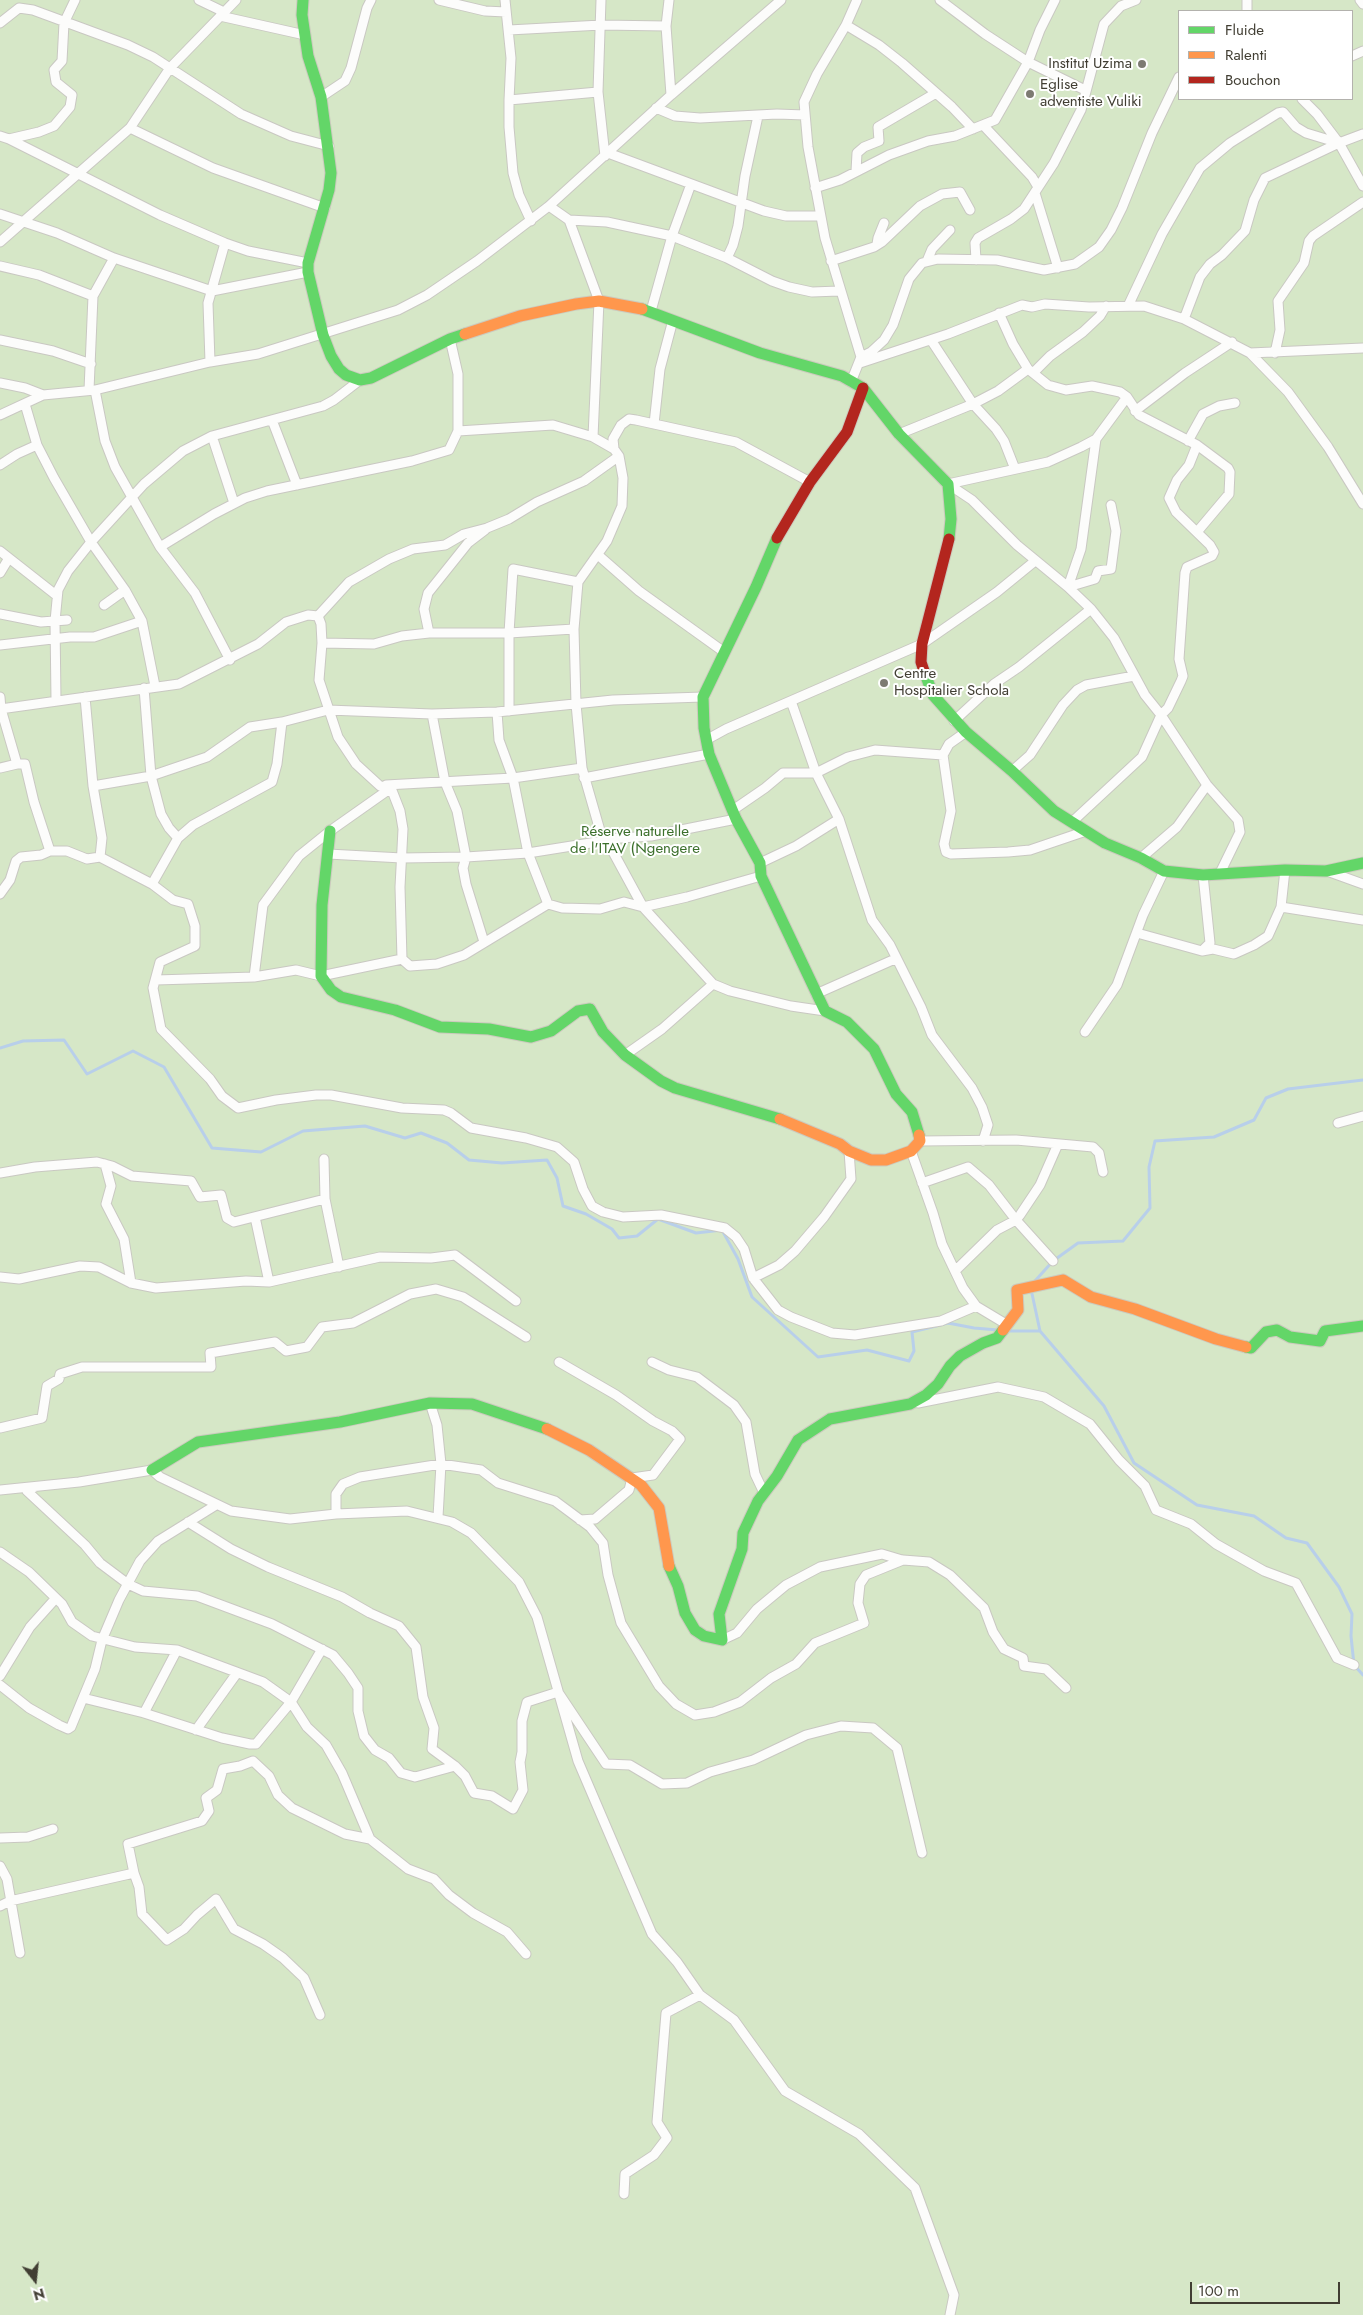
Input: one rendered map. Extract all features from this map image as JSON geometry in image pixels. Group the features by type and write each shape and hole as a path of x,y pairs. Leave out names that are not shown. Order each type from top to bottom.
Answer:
{"street":[{"path":"9,139 39,132 54,126 70,107 72,95 56,82 54,70 62,61 64,23 75,0"},
{"path":"199,0 222,14 304,35"},
{"path":"0,242 24,223 130,128 170,68 236,0"},
{"path":"303,0 304,35 308,56 321,97 329,146 331,173 325,208 308,268 323,335 331,356 339,369 346,375 360,380"},
{"path":"321,97 345,81 351,68 367,8 371,0"},
{"path":"439,0 485,11 506,12"},
{"path":"505,0 511,58 509,127 513,173 519,195 530,221"},
{"path":"601,0 598,92 607,155"},
{"path":"668,0 666,26 671,94"},
{"path":"0,415 43,395 92,390 210,362 258,354 323,335 398,310 412,303 476,261 549,206 607,155 671,94 781,0"},
{"path":"857,0 846,25 804,102 820,216 839,291 861,360"},
{"path":"940,0 985,34 1028,62 1085,90"},
{"path":"815,188 840,180 890,155 928,141 955,136 995,120 1028,62 1040,30 1055,0"},
{"path":"976,260 974,243 978,238 1012,219 1024,209 1069,136 1081,110 1104,24 1121,6 1136,0"},
{"path":"1360,0 1363,4"},
{"path":"0,22 19,8 33,10 128,45 170,68 241,114 291,136 329,146"},
{"path":"509,30 601,25 666,26"},
{"path":"846,25 879,45 952,107 973,129"},
{"path":"851,382 861,360 884,340 899,312 910,279 922,263 938,259 997,260 1044,270 1058,268 1083,260 1099,247 1111,230 1152,133 1178,79"},
{"path":"509,100 598,92"},
{"path":"856,171 857,154 864,147 879,141 878,128 936,93"},
{"path":"1303,100 1317,114 1339,142 1363,186"},
{"path":"656,108 675,116 722,118 777,114 805,116"},
{"path":"1129,304 1162,234 1200,168 1230,143 1278,113 1283,112 1296,127 1306,133 1339,142"},
{"path":"727,258 733,245 758,116"},
{"path":"983,125 1032,177 1058,268"},
{"path":"130,128 213,168 325,208"},
{"path":"1184,319 1200,277 1210,264 1227,250 1244,231 1254,200 1265,178 1339,142 1363,134"},
{"path":"0,136 81,173 160,215 225,243 308,268"},
{"path":"607,155 691,184 741,204 786,216 820,216"},
{"path":"651,311 672,236 691,184"},
{"path":"831,261 861,252 878,244 920,206 942,194 960,192 970,210"},
{"path":"1276,352 1280,330 1278,301 1304,263 1309,241 1313,236 1363,202"},
{"path":"549,206 569,220 606,222 672,236 727,258 772,281 789,287 812,292 839,291"},
{"path":"0,214 57,233 114,258 212,291 308,268"},
{"path":"569,220 599,301 593,437"},
{"path":"878,244 878,238 884,223"},
{"path":"927,261 932,249 950,230"},
{"path":"210,362 208,303 225,243"},
{"path":"114,258 94,296 91,364 92,390 109,454 160,547 195,593 230,660"},
{"path":"0,266 39,275 94,296"},
{"path":"56,700 56,596 68,571 132,496 183,451 212,436 322,406 334,400 360,380 371,378 450,339 520,316 599,301 651,311 760,353 830,372 863,388 899,434 948,484 972,500 1035,561 1068,587 1091,609 1114,638 1134,676 1207,785 1238,820 1241,826 1240,832 1220,873"},
{"path":"861,360 931,340 1022,305 1032,307 1045,304 1106,306 1129,304 1144,306 1184,319 1232,342 1250,353 1288,392 1328,447 1363,504"},
{"path":"899,434 973,404 998,391 1030,371 1083,332 1100,316 1106,306"},
{"path":"999,313 1013,344 1030,371 1048,385 1066,390 1092,386 1112,389 1127,397 1135,411 1193,443 1225,465 1230,472 1229,494 1197,532"},
{"path":"654,424 660,370 673,320"},
{"path":"160,547 234,502 267,491 394,466 449,450 458,431 458,374 450,339"},
{"path":"0,340 53,351 91,364"},
{"path":"931,340 973,404 996,428 1015,469"},
{"path":"1135,411 1185,373 1232,342"},
{"path":"1250,353 1324,348 1363,348"},
{"path":"0,383 25,388 43,395"},
{"path":"825,1010 761,876 760,864 734,814 709,754 702,697 756,587 776,539 810,482 847,432 863,388"},
{"path":"948,484 1048,462 1096,439 1127,397"},
{"path":"1072,822 1142,757 1161,715 1168,708 1183,676 1179,659 1186,568 1212,556 1214,552 1176,512 1169,498 1177,480 1189,465 1193,443 1203,414 1219,406 1235,403"},
{"path":"25,404 37,445 91,542 125,590 142,621 155,686"},
{"path":"272,420 297,485"},
{"path":"330,831 322,905 321,976 331,990 341,997 395,1010 440,1026 457,1029 489,1029 531,1037 552,1030 578,1011 590,1008 603,1032 625,1055 661,1082 675,1088 777,1118 840,1144 849,1151 871,1160 886,1160 911,1151 920,1141 919,1131 912,1112 896,1094 874,1049 848,1022 825,1010 790,1006 730,992 713,984 643,906 605,840 582,768 576,704 574,629 578,582 607,541 622,506 623,478 613,439 621,425 629,420 736,442 810,482"},
{"path":"458,431 553,425 593,437 616,452"},
{"path":"212,436 234,502"},
{"path":"1068,587 1081,549 1096,439"},
{"path":"0,465 17,454 37,445"},
{"path":"429,633 424,609 428,593 468,543 487,528 538,502 584,482 616,452"},
{"path":"948,484 951,519 949,537 922,644 921,662 926,680 934,694 954,721 966,732 1012,771 1054,811 1105,842 1141,858 1164,871 1203,875 1285,870 1326,871 1363,863"},
{"path":"1068,587 1095,579 1098,571 1111,569 1116,531 1111,505"},
{"path":"318,616 349,582 388,559 414,549 445,545 464,534 487,528"},
{"path":"0,551 56,596"},
{"path":"598,555 639,591 724,652"},
{"path":"0,573 9,558"},
{"path":"706,740 726,729 922,644 997,592 1035,561"},
{"path":"509,711 509,633 513,569 578,582"},
{"path":"104,605 125,590"},
{"path":"954,721 994,684 1020,668 1091,609"},
{"path":"0,614 41,622 67,620"},
{"path":"0,709 155,686 164,688 179,684 230,660 258,644 286,622 308,615 318,616"},
{"path":"318,616 321,624 322,643 319,680 338,737 356,764 380,786 391,788"},
{"path":"0,645 56,638 94,637 142,621"},
{"path":"322,643 374,644 402,636 429,633 509,633 574,629"},
{"path":"1012,771 1030,755 1063,705 1077,690 1086,685 1134,676"},
{"path":"144,688 152,776 161,814 169,828 178,838"},
{"path":"0,697 0,709 17,764"},
{"path":"85,697 93,786 102,838 100,857"},
{"path":"93,786 152,776 207,757 250,727 282,722 328,710 432,714 497,712 654,698 702,697"},
{"path":"791,701 816,773 839,819 872,920 890,945 895,959 921,1007 932,1035 972,1088 982,1107 988,1125 983,1141"},
{"path":"497,712 499,740 514,778 528,853 548,904"},
{"path":"432,714 445,782 457,811 466,857 463,868 466,884 484,942"},
{"path":"152,884 178,838 193,825 272,782 277,764 282,722"},
{"path":"966,732 948,744 943,754 951,811 944,844 946,852 999,853 1030,850 1086,831"},
{"path":"328,854 402,858 466,857 528,853 605,840 651,836 734,814 783,773 816,773 864,751 894,750 943,754"},
{"path":"584,778 709,754"},
{"path":"0,768 26,764 34,802 50,851"},
{"path":"380,786 514,778 582,768"},
{"path":"1141,858 1177,827 1207,785"},
{"path":"254,977 263,905 299,856 330,831 391,788"},
{"path":"391,788 400,811 403,829 400,887 402,960"},
{"path":"760,864 796,846 839,819"},
{"path":"1,890 16,861 21,857 41,856 50,851 68,851 87,859 100,857 152,884 173,900 188,904 195,926 195,946 160,962 153,988 161,1029 210,1079 222,1096 231,1105 238,1108 276,1100 331,1095 402,1108 444,1110 471,1128 526,1138 557,1147 574,1162 583,1189 592,1206 603,1212 624,1217 661,1215 725,1228 736,1237 744,1249 753,1278 778,1310 832,1333 855,1335 941,1321 976,1306"},
{"path":"1137,933 1202,951 1213,949 1234,954 1254,946 1268,936 1281,907 1285,870"},
{"path":"1085,1032 1117,985 1143,915 1164,871"},
{"path":"1326,871 1363,884"},
{"path":"1202,951 1210,943 1203,875"},
{"path":"156,980 254,977 296,970 321,976 402,960 410,966 437,964 464,955 548,904 562,908 600,909 624,902 643,906 687,897 761,876"},
{"path":"1281,907 1363,920"},
{"path":"816,994 895,959"},
{"path":"625,1055 662,1029 713,984"},
{"path":"1338,1123 1363,1116"},
{"path":"920,1141 1016,1140 1093,1147 1099,1153 1103,1172"},
{"path":"956,1270 997,1230 1016,1220 1032,1200 1058,1144"},
{"path":"753,1278 779,1265 795,1251 824,1217 851,1179 849,1151"},
{"path":"911,1151 942,1244 963,1288 976,1306 1006,1324"},
{"path":"324,1159 325,1199 339,1267"},
{"path":"0,1173 35,1167 105,1164 132,1176 191,1181 200,1197 221,1195 227,1218 230,1221 255,1217 325,1199"},
{"path":"105,1164 110,1186 106,1204 124,1239 131,1283"},
{"path":"922,1183 968,1167 988,1185 1053,1261"},
{"path":"255,1217 269,1282"},
{"path":"0,1277 19,1279 80,1266 99,1267 131,1283 156,1288 246,1281 269,1282 380,1257 431,1258 454,1254 516,1301"},
{"path":"910,1404 926,1395 938,1384 950,1366 960,1356 983,1343 998,1338 1006,1324 1018,1310 1017,1290 1063,1280 1091,1297 1135,1309 1216,1339 1252,1348 1266,1332 1277,1330 1290,1337 1320,1340 1325,1331 1363,1326"},
{"path":"1,1426 42,1418 47,1386 59,1379 60,1374 82,1367 212,1367 210,1353 275,1342 286,1351 307,1348 322,1327 353,1323 410,1294 436,1289 463,1297 526,1337"},
{"path":"559,1362 616,1395 653,1421 672,1431 680,1439 653,1475 632,1478"},
{"path":"652,1362 669,1370 697,1377 734,1405 746,1422 755,1474 764,1493"},
{"path":"722,1640 719,1614 742,1549 742,1533 758,1501 778,1476 798,1440 830,1420 998,1387 1044,1397 1090,1424 1119,1460 1145,1486 1156,1510 1191,1524 1216,1544 1264,1571 1296,1583 1337,1658 1354,1666"},
{"path":"430,1403 437,1425 440,1464 438,1517"},
{"path":"0,1490 152,1470 198,1442 244,1434 340,1422 430,1403 472,1404 555,1432 589,1450 641,1485 659,1508 669,1567 690,1622 695,1630 704,1636 722,1640 737,1633 757,1609 786,1585 820,1567 882,1554 903,1560 930,1562 950,1575 967,1594 984,1608 993,1632 1004,1649 1023,1658 1024,1666 1046,1670 1066,1688"},
{"path":"336,1514 336,1494 343,1484 360,1478 440,1464 481,1470 498,1483 555,1501 580,1520 603,1543 608,1576 621,1623 659,1686 676,1704 694,1715 714,1712 740,1702 771,1678 796,1664 815,1643 864,1623 858,1602 860,1584 866,1575 903,1560"},
{"path":"152,1470 160,1477 231,1511 290,1520 336,1514 407,1511 438,1517 452,1522 471,1533 519,1582 537,1616 578,1761 652,1934 678,1962 700,1995 734,2020 785,2091 859,2134 915,2188 954,2295 950,2315"},
{"path":"580,1520 595,1518 629,1490 632,1478"},
{"path":"38,1486 27,1491 66,1526 100,1563 128,1584 143,1591 197,1596 272,1624 333,1655 348,1672 358,1688 358,1712 364,1736 375,1750 388,1758 401,1772 416,1776 455,1766"},
{"path":"0,1685 29,1708 68,1729 72,1725 95,1669 102,1640 119,1600 140,1561 158,1541 216,1505"},
{"path":"188,1522 253,1560 342,1597 370,1613 399,1626 416,1647 423,1697 434,1728 432,1749 465,1776 474,1793 492,1796 513,1809 522,1790 520,1762 522,1752 522,1721 527,1702 558,1692"},
{"path":"0,1552 28,1572 56,1598 62,1604 72,1622 82,1630 102,1640 135,1648 177,1650 263,1682 292,1702 307,1727 326,1745 342,1773 370,1839"},
{"path":"0,1676 30,1627 56,1598"},
{"path":"83,1698 144,1713 196,1730 256,1744 292,1702 322,1649"},
{"path":"144,1713 177,1650"},
{"path":"196,1730 237,1673"},
{"path":"558,1692 606,1764 630,1765 662,1784 687,1783 710,1772 752,1760 806,1736 841,1726 873,1728 897,1748 922,1853"},
{"path":"320,2015 304,1978 283,1958 263,1944 234,1929 216,1899 184,1929 167,1940 142,1914 139,1888 128,1844 202,1821 209,1811 206,1798 217,1790 223,1769 253,1761 269,1776 278,1795 292,1808 345,1834 370,1839 408,1868 434,1879 465,1907 507,1932 526,1954"},
{"path":"0,1838 28,1837 53,1829"},
{"path":"0,1866 7,1878 20,1953"},
{"path":"0,1906 10,1901 134,1873"},
{"path":"624,2194 625,2174 654,2155 667,2138 657,2122 666,2013 700,1995"}],"green space":[{"name":"Réserve naturelle de l'ITAV (Ngengere","path":"0,0 1363,0 1363,2315 0,2315"}],"waterway":[{"path":"0,1048 23,1041 64,1040 87,1074 133,1051 164,1067 212,1148 261,1152 303,1131 365,1126 405,1138 421,1133 447,1143 469,1160 502,1163 547,1160 557,1178 563,1206 586,1214 612,1229 619,1238 637,1236 658,1219 696,1233 722,1230 738,1259 752,1297 818,1357 867,1350 909,1361 914,1351 912,1332 948,1323 998,1330"},
{"path":"1034,1282 1053,1261 1078,1243 1123,1241 1150,1208 1149,1167 1155,1141 1214,1137 1254,1120 1266,1098 1288,1089 1363,1080"},
{"path":"1031,1289 1040,1331 1104,1406 1134,1463 1197,1505 1254,1516 1286,1538 1307,1543 1339,1587 1352,1614 1351,1636 1354,1665 1363,1675"},
{"path":"1006,1331 1040,1331"}],"traffic: fast":[{"path":"303,0 302,15 308,56 321,97 331,173 329,190 308,263 308,272 323,335 331,356 339,369 346,375 360,380 371,378 450,339 465,334"},
{"path":"642,309 760,353 842,376 863,388 899,434 948,484 951,519 949,539"},
{"path":"777,538 756,587 703,697 704,728 709,754 736,819 760,863 761,876 825,1011 847,1022 874,1049 896,1094 912,1112 919,1135"},
{"path":"924,671 933,695 966,732 1012,771 1054,811 1105,843 1141,858 1164,871 1203,875 1285,870 1326,871 1363,863"},
{"path":"330,831 322,905 321,976 331,990 341,997 395,1010 440,1027 489,1029 531,1037 551,1031 578,1011 590,1009 603,1032 625,1055 661,1081 675,1088 780,1119"},
{"path":"1246,1347 1251,1348 1266,1332 1277,1330 1290,1337 1320,1341 1325,1331 1363,1326"},
{"path":"669,1566 678,1586 685,1613 695,1630 704,1636 722,1640 719,1614 742,1549 743,1533 758,1501 777,1476 798,1440 830,1419 910,1404 926,1395 938,1384 950,1366 960,1356 983,1343 997,1338 1003,1330"},
{"path":"152,1470 198,1442 340,1422 430,1403 472,1404 547,1429"}],"traffic: slow":[{"path":"465,334 520,316 576,304 599,301 642,309"},
{"path":"780,1119 840,1144 849,1151 871,1160 886,1160 911,1151 920,1141 919,1135"},
{"path":"1003,1330 1018,1310 1017,1290 1063,1280 1091,1297 1135,1309 1216,1339 1246,1347"},
{"path":"547,1429 589,1450 641,1485 659,1508 669,1566"}],"traffic: jam":[{"path":"777,538 810,482 847,432 863,388"},
{"path":"924,671 921,662 922,644 949,539"}],"place":[{"name":"Institut Uzima","path":"1142,64"},
{"name":"Eglise adventiste Vuliki","path":"1030,94"},
{"name":"Centre Hospitalier Schola","path":"884,683"}]}
